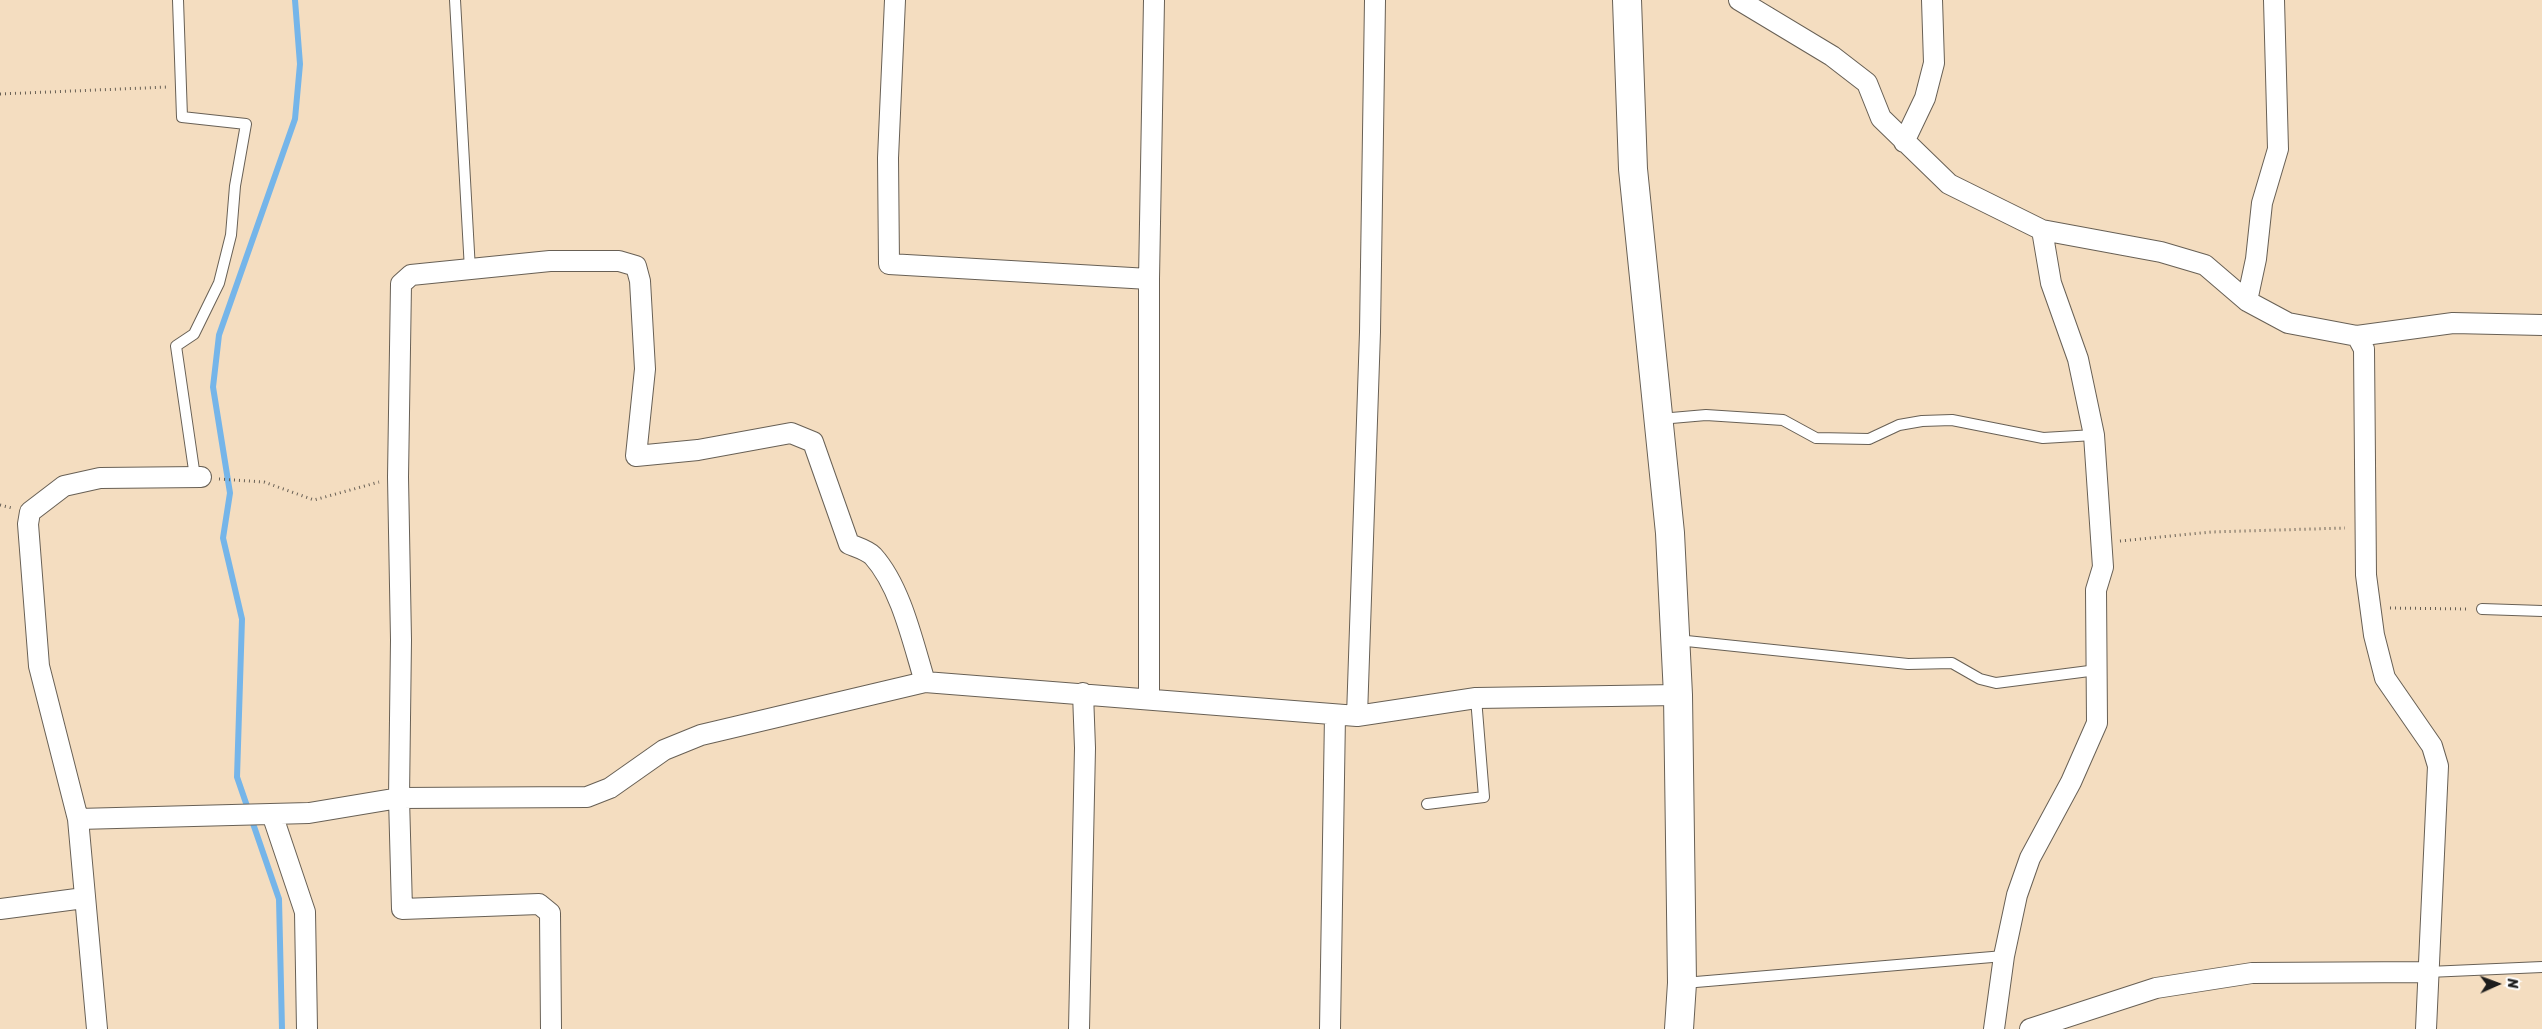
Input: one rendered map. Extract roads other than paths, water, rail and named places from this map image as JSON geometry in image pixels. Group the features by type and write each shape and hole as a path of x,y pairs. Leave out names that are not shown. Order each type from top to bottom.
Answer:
{"street":[{"path":"896,0 888,158 889,264 1149,278"},
{"path":"1149,699 1149,278 1154,0"},
{"path":"1357,716 1370,332 1375,0"},
{"path":"1628,0 1633,170 1670,532 1678,694 1682,983 1679,1029"},
{"path":"1739,0 1832,56 1867,84 1881,118 1949,184 2042,230 2161,252 2205,265 2247,301 2288,323 2357,336 2452,323 2542,325"},
{"path":"1904,142 1925,98 1934,63 1932,0"},
{"path":"2247,301 2256,259 2262,203 2278,149 2274,0"},
{"path":"1996,1028 2004,956 2017,895 2030,858 2071,782 2097,723 2096,590 2103,567 2094,435 2078,359 2051,283 2042,230"},
{"path":"550,1029 550,913 539,904 402,909 399,798 401,640 398,477 400,284 411,275 550,261 619,261 636,266 640,281 645,369 636,456 698,450 791,433 813,442 849,544 872,554 886,574 904,614 925,682"},
{"path":"2357,336 2364,349 2366,575 2374,635 2384,678 2432,746 2438,766 2426,1029"},
{"path":"97,1029 78,819 39,666 28,524 30,512 64,486 100,478 198,477"},
{"path":"78,819 309,813 399,798 587,797 610,788 664,750 701,735 925,682 1357,716 1476,698 1678,694"},
{"path":"1079,1029 1085,748 1083,693"},
{"path":"1330,1029 1335,715"},
{"path":"272,814 305,912 307,1029"},
{"path":"0,909 84,898"},
{"path":"2030,1029 2156,988 2252,973 2428,972"}],"lane":[{"path":"178,0 182,117 246,124 235,186 231,235 219,283 194,334 176,346 198,477"},
{"path":"455,0 470,270"},
{"path":"1658,419 1706,415 1783,420 1816,438 1869,439 1899,425 1922,420 1952,420 2043,438 2094,435"},
{"path":"2482,609 2542,611"},
{"path":"1675,640 1908,664 1952,663 1980,679 1996,684 2097,670"},
{"path":"1427,804 1484,797 1476,698"},
{"path":"1682,983 2004,956"},
{"path":"2428,972 2542,967"}],"waterway":[{"path":"282,1029 279,899 237,777 242,619 223,538 230,493 213,387 219,335 295,119 300,64 295,0"}]}
